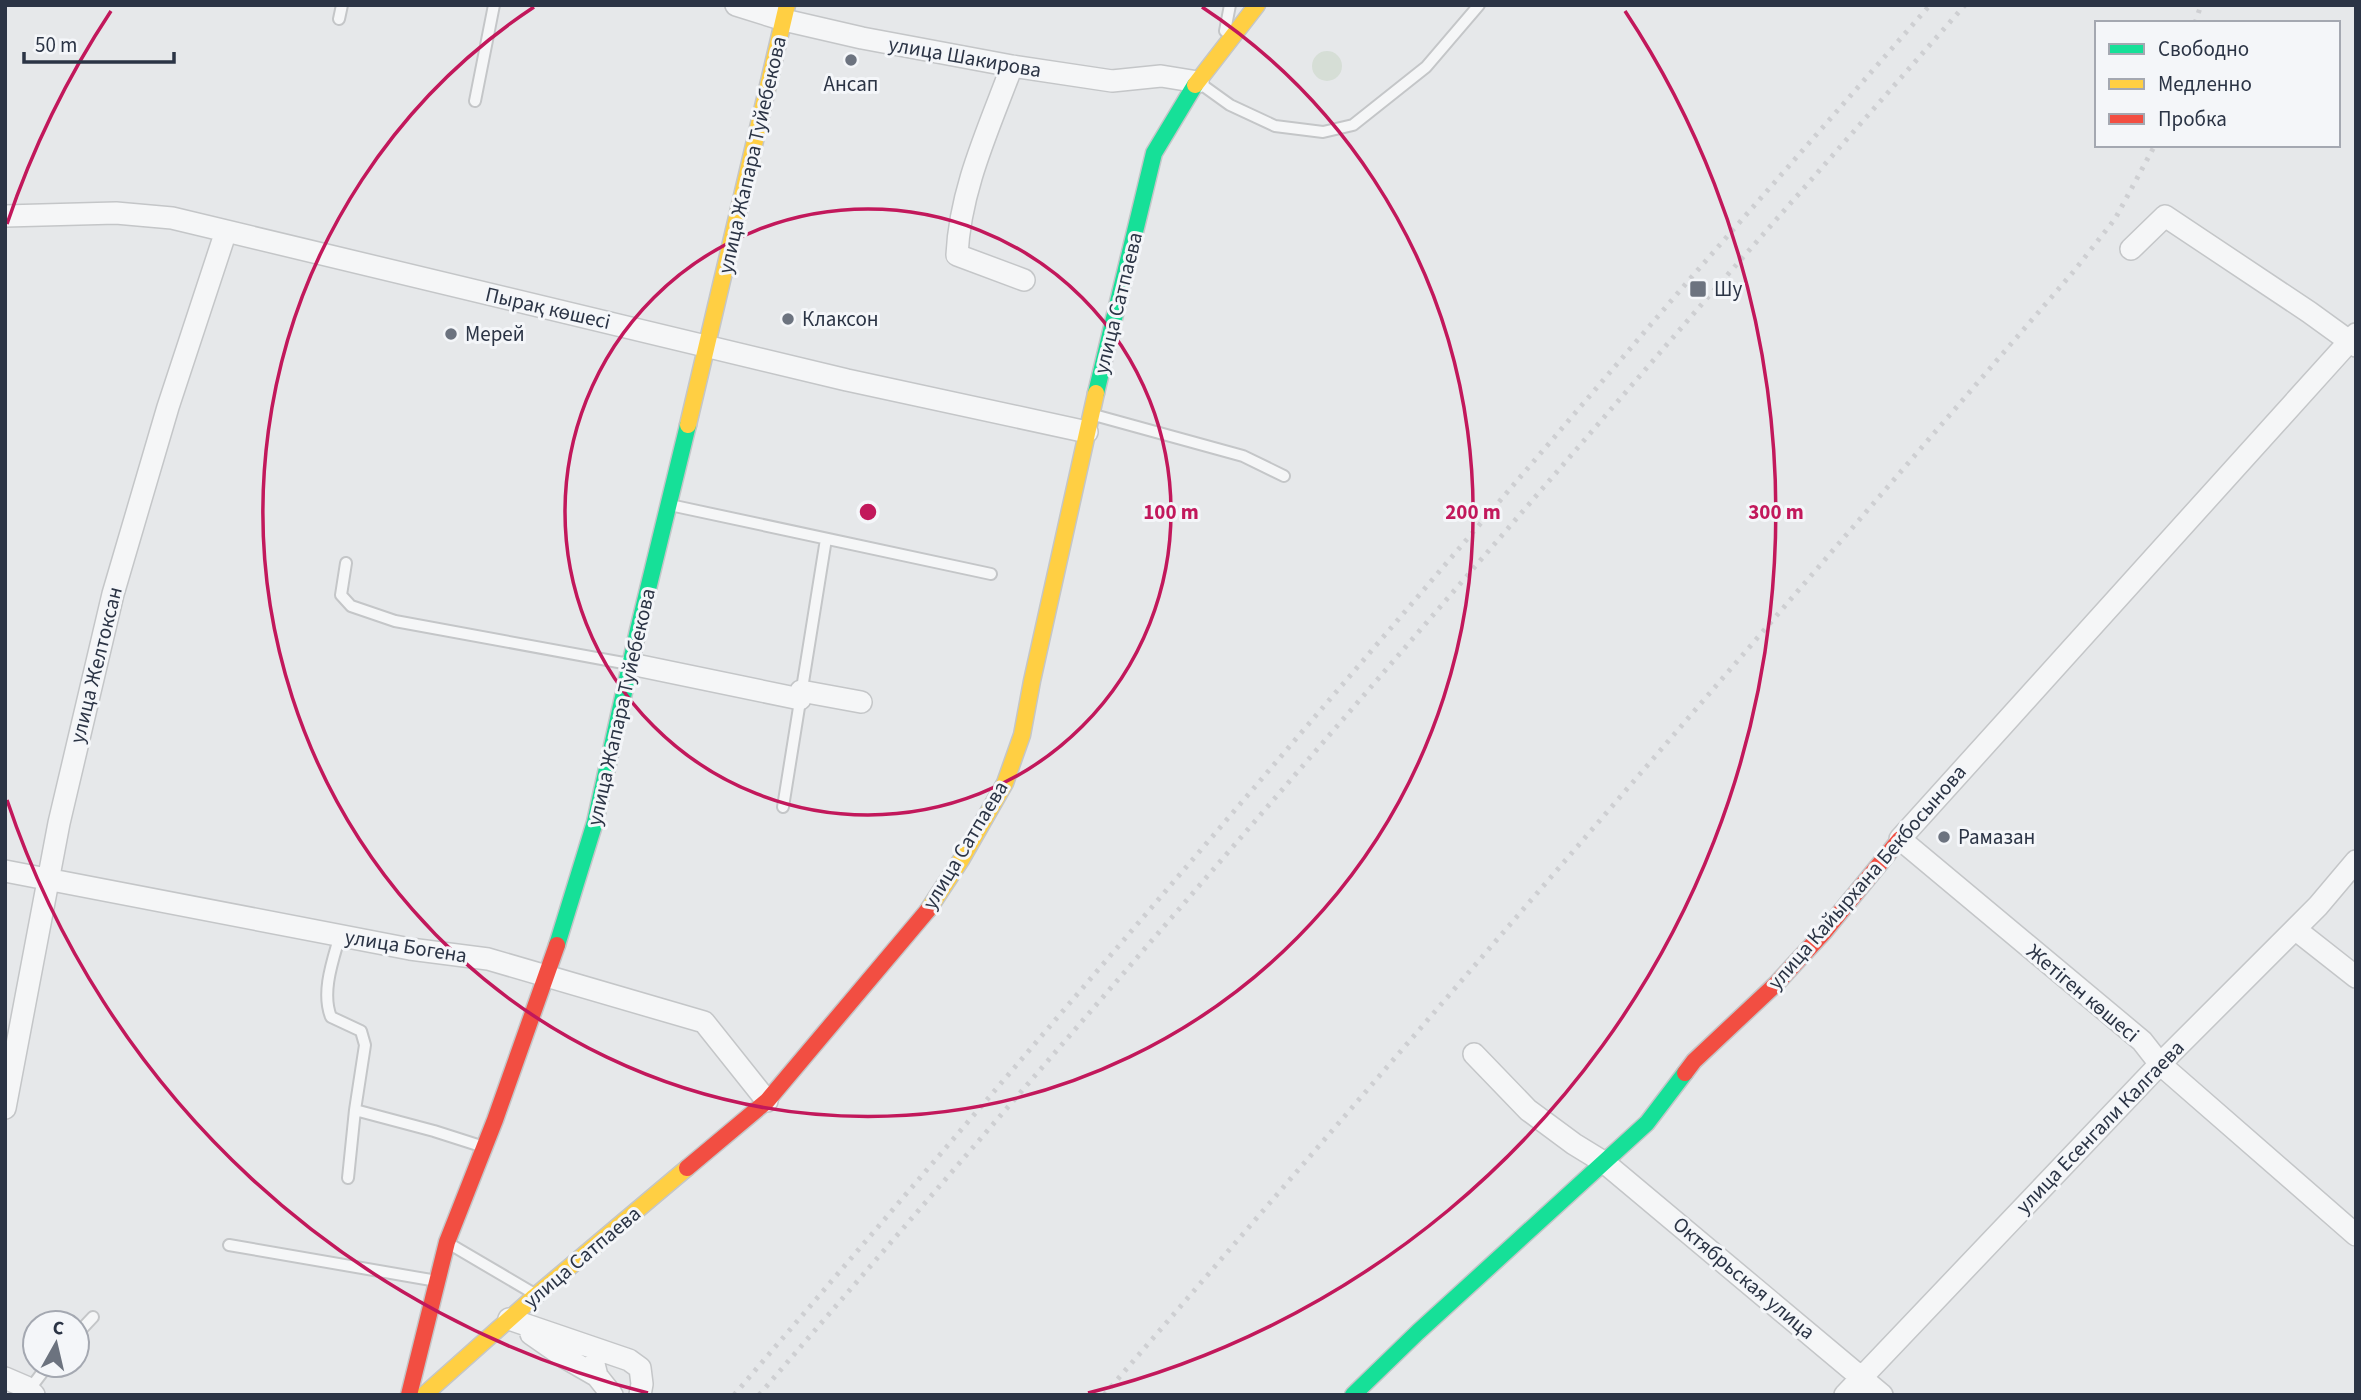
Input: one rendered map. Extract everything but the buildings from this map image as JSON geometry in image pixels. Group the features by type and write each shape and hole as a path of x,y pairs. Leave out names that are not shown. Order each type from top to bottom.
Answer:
{"street":[{"name":"улица Шакирова","path":"736,5 786,13 862,38 1012,66 1112,81 1161,76 1198,82"},
{"name":"улица Сатпаева","path":"424,1395 536,1295 768,1101 923,916 961,860 1004,783 1022,735 1089,423 1154,153 1173,118 1223,44 1257,5"},
{"name":"улица Жапара Туйебекова","path":"409,1395 447,1242 547,976 595,822 786,13"},
{"path":"1012,66 966,189 958,226 957,255 1024,280"},
{"name":"Пырақ көшесі","path":"5,216 116,212 173,218 848,380 1089,423"},
{"path":"2131,249 2165,215 2354,340"},
{"name":"улица Желтоксан","path":"5,1108 59,823 113,594 168,407 226,231"},
{"name":"улица Кайырхана Бекбосынова","path":"1353,1395 1427,1323 1647,1123 1694,1061 1776,984 1825,931 1900,839 2354,340"},
{"path":"631,664 801,695 861,702"},
{"name":"Жетіген көшесі","path":"1900,839 2142,1041 2160,1064 2356,1235"},
{"name":"улица Есенгали Калгаева","path":"1845,1395 2160,1064 2318,906 2356,861"},
{"name":"улица Богена","path":"5,871 410,948 488,959 704,1022 768,1101"},
{"path":"2295,929 2356,976"},
{"name":"Октябрьская улица","path":"1474,1054 1528,1110 1605,1163 1882,1395"},
{"path":"509,1319 629,1360 640,1368 640,1395"},
{"path":"509,1319 597,1376 612,1395"},
{"path":"597,1376 594,1363 599,1350"},
{"path":"5,1378 31,1392"}],"lane":[{"path":"339,19 342,5"},
{"path":"475,101 494,5"},
{"path":"1223,44 1230,5"},
{"path":"1198,82 1230,105 1275,125 1323,132 1353,125 1426,66 1479,5"},
{"path":"1089,423 1242,456 1284,476"},
{"path":"670,505 991,574"},
{"path":"783,807 826,539"},
{"path":"346,563 341,595 351,606 395,621 631,664"},
{"path":"340,935 330,973 326,1005 331,1017 361,1031 365,1045 348,1178"},
{"path":"355,1111 484,1147"},
{"path":"447,1242 536,1295"},
{"path":"229,1245 437,1281"}],"shaded area":[{"path":"1327,51 1338,55 1342,66 1338,77 1327,81 1316,77 1312,66 1316,55"}],"railway":[{"path":"734,1395 1689,280 1930,5"},
{"path":"759,1395 1708,297 1965,5"},
{"path":"2196,21 2201,5"},
{"path":"1104,1395 2074,271 2115,219 2154,147"}],"traffic: fast":[{"path":"1096,393 1154,153 1195,85"},
{"path":"557,945 595,822 688,425"},
{"path":"1353,1395 1418,1332 1647,1123 1685,1073"}],"traffic: slow":[{"path":"688,425 787,5"},
{"path":"1195,85 1257,5"},
{"path":"928,910 961,860 1005,783 1022,735 1096,393"},
{"path":"424,1395 534,1297 687,1168"}],"traffic: jam":[{"path":"1685,1073 1694,1061 1776,984 1825,931 1900,839"},
{"path":"687,1168 767,1101 928,910"},
{"path":"409,1395 447,1242 495,1120 557,945"}],"place":[{"name":"Ансап","path":"851,60"},
{"name":"Шу","path":"1698,289"},
{"name":"Клаксон","path":"788,319"},
{"name":"Мерей","path":"451,334"},
{"name":"Рамазан","path":"1944,837"}]}
